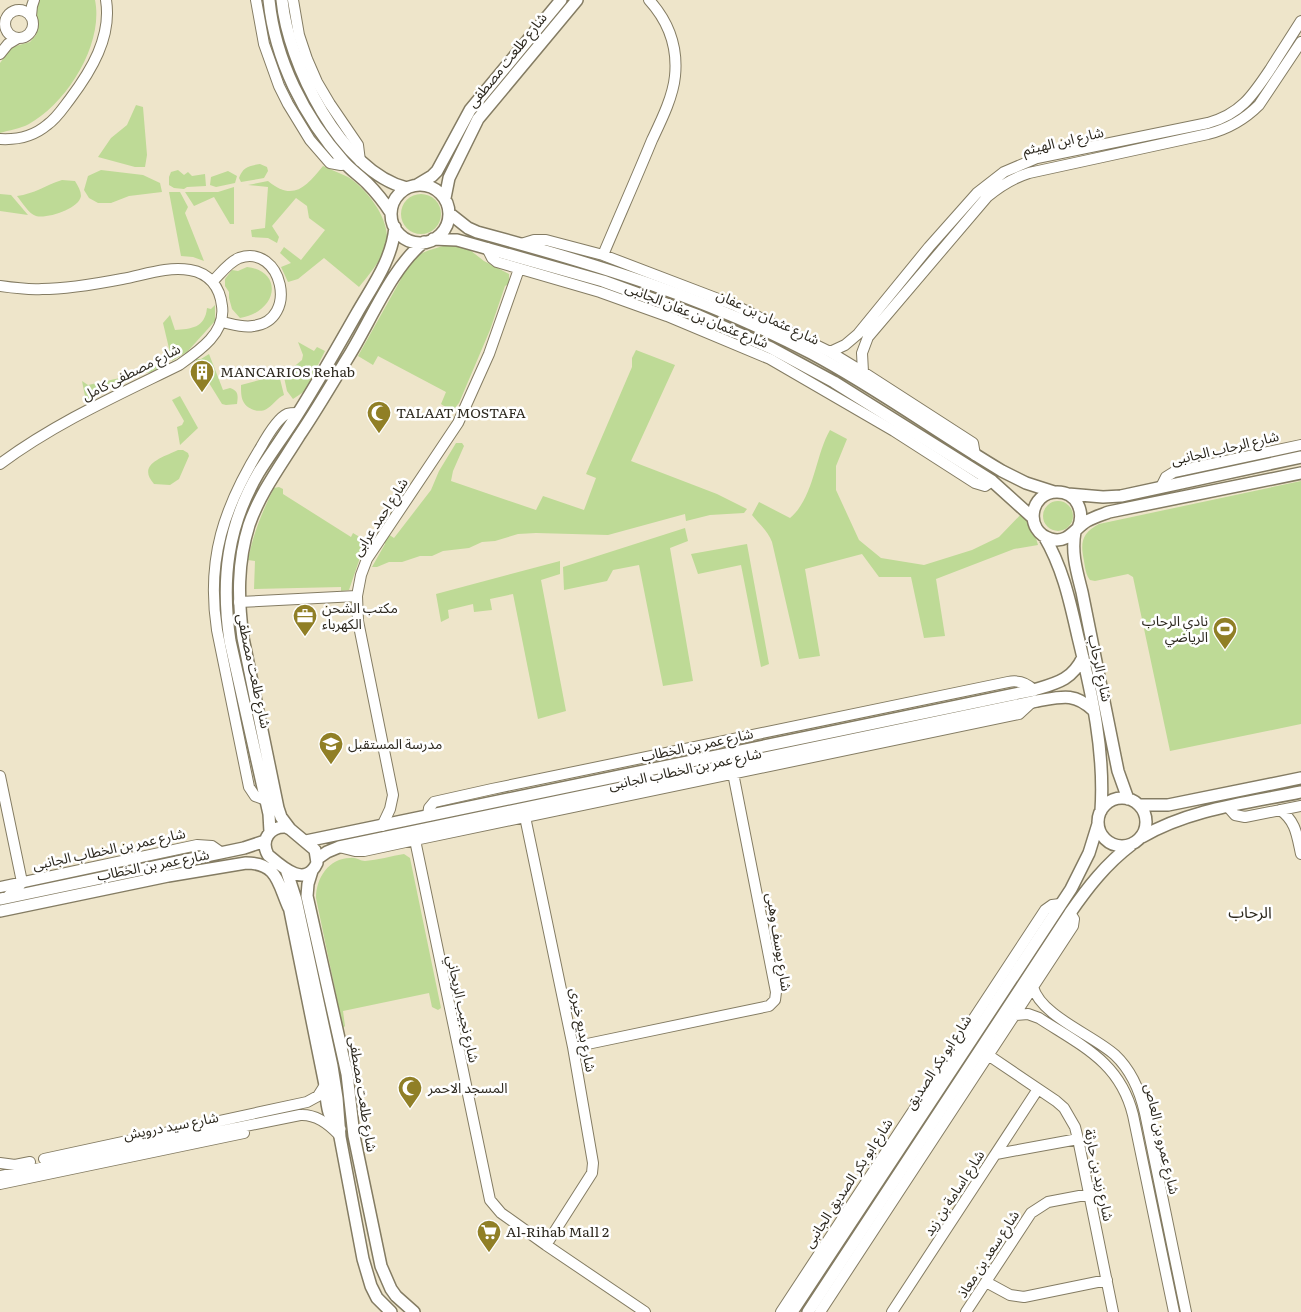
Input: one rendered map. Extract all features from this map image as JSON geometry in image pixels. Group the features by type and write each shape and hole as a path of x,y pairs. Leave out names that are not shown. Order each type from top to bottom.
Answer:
{"street":[{"path":"0,54 8,44 18,38 23,38 30,32 33,24 31,16 34,0"},
{"path":"0,139 26,137 42,129 56,117 84,79 95,60 108,13 106,0"},
{"path":"256,0 260,33 279,86 288,104 310,140 330,163 335,165 346,164"},
{"path":"269,0 276,38 289,76 315,125 346,164 377,193 391,213 395,227 400,234 407,239 429,241 445,228 450,213 445,198 438,190 428,186 412,186 388,182 360,160 330,123 303,75 288,35 282,0"},
{"path":"292,0 299,35 307,59 317,82 330,104 358,145 360,160"},
{"name":"شارع طلعت مصطفى","path":"412,186 432,176 437,171 470,110 560,0"},
{"name":"شارع طلعت مصطفى","path":"445,198 452,169 478,120 577,0"},
{"path":"603,256 672,92 675,77 673,40 664,18 649,0"},
{"path":"18,38 3,31 3,14 19,5 31,16"},
{"name":"شارع ابن الهيثم","path":"863,372 862,353 868,337 987,196 1011,180 1029,173 1223,118 1237,110 1254,93 1301,21"},
{"name":"شارع ابن الهيثم","path":"830,352 845,345 858,334 970,201 994,178 1014,166 1037,158 1217,132 1242,120 1262,100 1301,42"},
{"path":"391,213 396,198 412,186"},
{"name":"شارع عثمان بن عفان","path":"450,213 468,228 477,232 602,267 717,309 793,344 841,370 1014,477 1054,492"},
{"name":"شارع طلعت مصطفى","path":"268,836 269,814 230,641 226,614 226,567 233,534 247,496 258,474 326,368 383,268 391,249 395,227"},
{"name":"شارع عثمان بن عفان","path":"429,241 457,240 603,281 694,313 771,348 834,382 992,482 1033,518"},
{"name":"شارع عثمان بن عفان الجانبى","path":"521,244 534,240 546,240 603,256 734,305 830,352 863,372 973,444 976,455"},
{"name":"شارع طلعت مصطفى","path":"290,829 281,817 278,808 243,638 239,602 242,554 249,526 259,501 274,475 348,358 405,259 429,241"},
{"name":"شارع عثمان بن عفان الجانبى","path":"487,248 494,260 600,292 667,316 770,359 894,431 975,483 985,486 992,482"},
{"path":"0,286 42,289 63,288 177,269 190,270 202,274 213,281 222,300 222,322 247,327 262,324 275,315 281,298 279,280 270,264 262,259 248,256 234,260 213,281"},
{"name":"شارع احمد عرابى","path":"382,826 390,809 393,795 358,621 357,596 363,569 372,550 458,423 489,354 519,269"},
{"name":"شارع مصطفى كامل","path":"0,464 17,451 68,420 179,364 208,341 222,322"},
{"path":"834,382 841,370"},
{"path":"266,800 256,796 249,788 217,630 214,612 213,577 222,530 229,506 239,483 281,418 289,413 298,412"},
{"name":"شارع الرحاب الجانبى","path":"1160,487 1166,478 1174,472 1301,445"},
{"path":"1301,457 1121,496 1085,496 1054,492 1047,494 1036,504 1033,518 1038,532 1057,540 1070,537 1076,530 1094,517 1109,512 1301,473"},
{"path":"1068,494 1078,503 1080,509 1081,515 1076,530"},
{"name":"شارع الرحاب","path":"1076,530 1073,543 1077,572 1118,772 1128,799"},
{"name":"شارع الرحاب","path":"1044,536 1064,580 1094,710 1101,755 1101,811"},
{"path":"239,602 357,596"},
{"name":"شارع عمر بن الخطاب","path":"306,841 1034,690 1068,678 1079,666 1083,657"},
{"name":"شارع عمر بن الخطاب الجانبى","path":"428,816 429,808 434,802 492,789 1008,682 1022,682 1028,684 1034,690"},
{"name":"شارع عمر بن الخطاب","path":"317,859 339,847 524,812 681,776 1032,702 1066,696 1076,698 1094,710"},
{"name":"شارع عمر بن الخطاب الجانبى","path":"339,847 364,851 524,812 733,773 1019,714 1032,702"},
{"path":"249,725 261,722"},
{"path":"678,764 681,776"},
{"name":"شارع يوسف وهبى","path":"573,1047 769,1006 775,1000 776,992 767,939 733,773"},
{"path":"0,776 22,882 4,898"},
{"path":"1301,778 1168,805 1139,805 1122,798 1110,802 1101,811 1098,824 1100,832 1113,845 1131,845 1161,826 1182,818 1301,792"},
{"path":"1139,805 1146,817 1142,837"},
{"path":"1228,807 1234,815 1240,817 1301,806"},
{"path":"1280,810 1291,819 1294,825 1301,854"},
{"name":"شارع بديع خيرى","path":"524,812 573,1047 592,1158 592,1173 546,1245"},
{"name":"شارع ابو بكر الصديق","path":"792,1312 1071,889 1084,864 1098,824"},
{"path":"278,828 290,829 316,850 317,859 312,870 301,875 293,874 266,852 268,836 278,828"},
{"name":"شارع عمر بن الخطاب","path":"4,898 250,847 268,836"},
{"name":"شارع نجيب الريحاني","path":"415,840 490,1200 501,1213 645,1312"},
{"name":"شارع عمر بن الخطاب الجانبى","path":"0,887 197,845 208,845 222,853"},
{"name":"شارع ابو بكر الصديق","path":"808,1312 1070,913 1098,875 1131,845"},
{"path":"276,862 285,881 325,1085 329,1115 340,1133"},
{"name":"شارع عمر بن الخطاب","path":"0,911 168,876 246,863 258,864 274,874 289,908"},
{"name":"شارع طلعت مصطفى","path":"286,869 296,900 332,1066 340,1133 358,1233 371,1286 377,1298 391,1312"},
{"name":"شارع طلعت مصطفى","path":"312,870 307,896 346,1068 354,1136 381,1266 386,1280 396,1296 414,1312"},
{"name":"شارع ابو بكر الصديق الجانبى","path":"781,1312 1045,910 1052,905 1060,904"},
{"path":"820,1312 1073,926 1074,919 1070,913"},
{"name":"شارع عمرو بن العاص","path":"1033,987 1041,1003 1114,1054 1135,1080 1142,1097 1186,1312"},
{"name":"شارع عمرو بن العاص","path":"1015,1014 1028,1014 1039,1018 1102,1060 1119,1079 1128,1097 1133,1115 1174,1312"},
{"name":"شارع زيد بن حارثة","path":"988,1056 1064,1108 1075,1127 1113,1312"},
{"name":"شارع سيد درويش","path":"0,1163 20,1165 307,1102 318,1096 325,1085"},
{"name":"شارع اسامة بن زيد","path":"892,1312 1038,1089"},
{"path":"0,1176 285,1125 294,1121 300,1115 306,1114 340,1133"},
{"path":"996,1154 1078,1139"},
{"path":"0,1184 87,1161"},
{"name":"شارع سعد بن معاذ","path":"966,1312 1027,1219 1036,1209 1048,1202 1090,1194"},
{"path":"358,1233 373,1230"},
{"path":"1161,1249 1167,1250 1172,1246"},
{"path":"1164,1264 1169,1261 1176,1262"},
{"path":"824,1264 834,1271"},
{"path":"986,1282 1010,1295 1024,1297 1107,1280"}],"green space":[{"path":"40,0 95,0 94,35 80,71 57,102 29,124 0,133 0,63 12,47 30,42 36,35 38,26 36,12"},
{"path":"136,105 143,107 147,155 145,167 135,167 98,157 111,138 127,125"},
{"path":"260,164 267,167 268,171 264,178 241,182 239,178 244,169"},
{"path":"323,166 348,177 369,196 381,214 387,232 386,247 383,253 376,266 359,287 324,258 298,279 288,282 281,267 291,263 280,253 284,247 301,260 325,230 309,218 307,206 296,198 272,226 279,237 277,243 268,238 252,237 251,230 265,228 268,187 248,185 268,181 277,187 292,191 305,186"},
{"path":"101,170 143,175 160,183 162,192 129,196 111,203 98,203 89,198 84,190 88,176"},
{"path":"178,170 184,175 188,172 192,176 205,174 206,186 187,187 184,189 174,188 169,185 169,177 171,172"},
{"path":"228,171 237,176 235,183 216,187 210,185 211,177"},
{"path":"62,180 75,181 81,196 75,205 62,212 41,217 33,215 17,196 29,193"},
{"path":"234,187 234,224 230,224 214,197 194,206 185,192 218,192"},
{"path":"169,192 180,192 188,207 185,213 204,261 193,257 181,256"},
{"path":"0,194 11,195 28,215 0,211"},
{"path":"421,194 435,200 441,214 435,228 421,234 407,228 401,214 407,200"},
{"path":"448,245 466,247 484,261 509,274 509,284 505,286 490,330 459,403 454,409 447,408 441,404 446,392 378,356 373,365 358,356 401,279 402,271 406,265 418,255"},
{"path":"247,267 259,270 267,276 271,283 272,292 269,300 262,308 253,314 240,318 232,309 229,292 225,286 225,279 232,270 238,271"},
{"path":"215,305 215,321 187,352 172,361 163,323 170,315 175,330 192,328 203,320 207,308 211,309"},
{"path":"298,342 314,351 317,347 325,351 305,391 293,399 287,391 284,377 302,360 303,355"},
{"path":"636,350 675,365 631,461 717,494 747,509 744,513 710,515 686,521 685,514 608,535 518,534 495,541 482,542 469,548 443,551 432,556 420,556 402,562 389,562 372,567 385,544 384,540 388,534 394,538 431,490 439,471 456,443 462,443 464,446 453,471 451,481 536,510 543,496 584,510 596,478 586,474 632,367 632,358"},
{"path":"209,354 223,390 230,388 236,392 238,396 237,404 222,404 196,362 196,359 201,359"},
{"path":"159,365 160,368 149,373 147,372 86,401 83,397 85,396 82,381 88,385 138,374 138,369"},
{"path":"274,376 277,380 280,379 284,395 262,411 248,407 242,399 241,385"},
{"path":"180,396 198,428 180,445 177,427 182,425 184,421 172,400"},
{"path":"830,430 847,439 836,466 836,490 859,540 881,558 924,565 972,550 999,537 1027,508 1038,545 1014,549 936,579 945,636 924,638 911,577 879,577 862,554 805,569 820,656 799,659 772,542 766,531 752,515 759,502 790,518 798,510 809,488"},
{"path":"178,450 183,450 189,456 179,479 170,485 154,484 149,477 148,471 150,466"},
{"name":"نادي الرحاب الرياضي","path":"1301,481 1301,724 1170,751 1133,577 1128,574 1095,581 1090,580 1086,571 1082,548 1084,539 1093,527 1099,524"},
{"path":"279,487 283,489 283,494 351,537 353,533 363,539 364,546 349,590 341,591 341,587 254,589 255,561 248,560 250,550 255,532 274,488"},
{"path":"1058,501 1069,505 1073,516 1069,527 1058,531 1047,527 1043,516 1047,505"},
{"path":"685,528 688,541 670,548 693,681 663,686 639,565 613,570 607,581 564,590 563,567"},
{"path":"747,544 769,664 761,667 741,565 698,574 691,554"},
{"path":"560,561 560,574 541,580 566,711 538,719 513,594 490,599 492,610 474,612 473,604 448,610 449,618 441,622 436,594"},
{"path":"404,854 410,858 441,1008 438,1010 432,1007 429,993 343,1011 345,1026 343,1028 316,898 318,883 325,870 336,861 352,858 365,861 375,860"}],"place":[{"name":"MANCARIOS Rehab","path":"202,393"},
{"name":"TALAAT MOSTAFA","path":"379,434"},
{"name":"مكتب الشحن الكهرباء","path":"305,637"},
{"name":"نادي الرحاب الرياضي","path":"1225,650"},
{"name":"مدرسة المستقبل","path":"331,765"},
{"name":"المسجد الاحمر","path":"410,1109"},
{"name":"Al-Rihab Mall 2","path":"489,1253"}],"district":[{"name":"الرحاب","path":"1250,912"}]}
